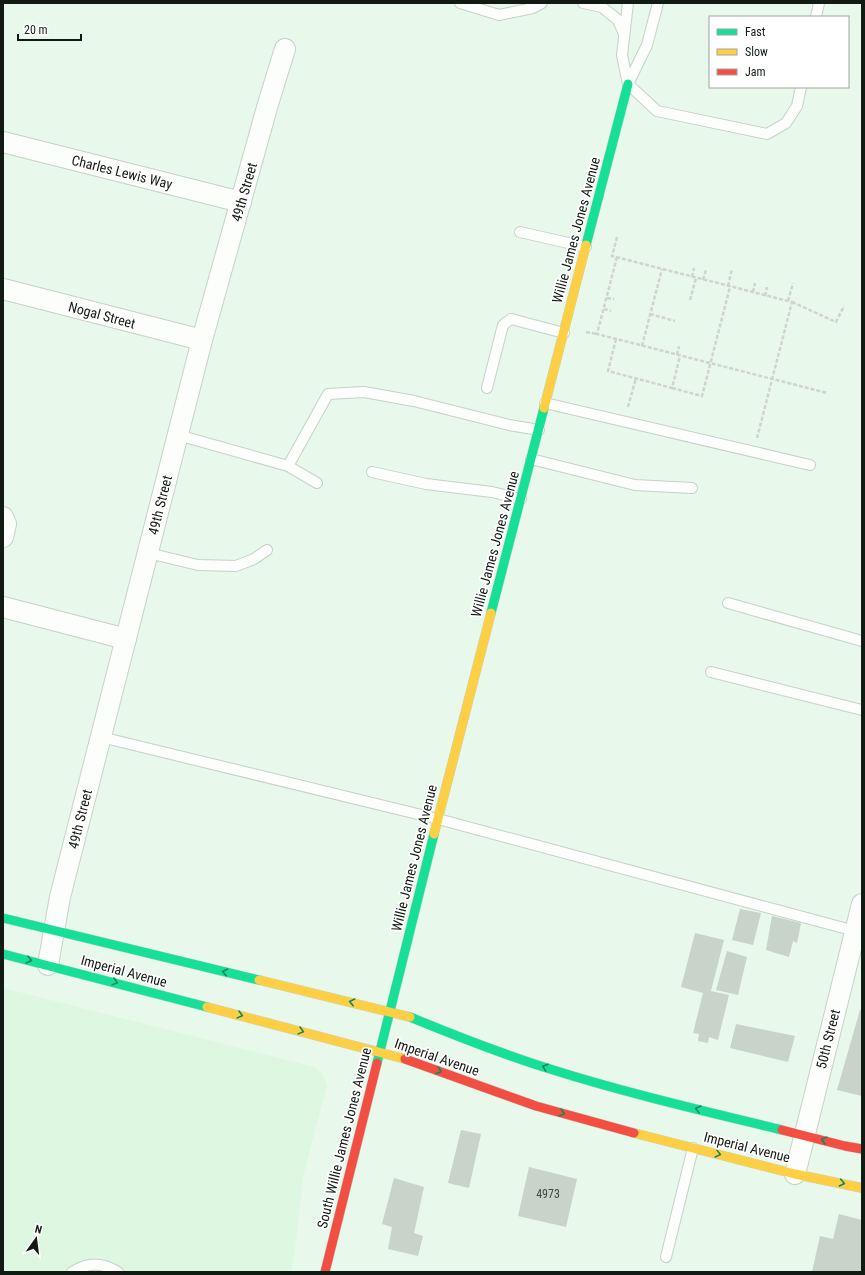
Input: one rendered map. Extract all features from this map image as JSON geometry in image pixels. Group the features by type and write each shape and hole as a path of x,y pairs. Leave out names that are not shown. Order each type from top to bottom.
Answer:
{"main road":[{"name":"Willie James Jones Avenue","path":"390,1011 438,819 628,84"},
{"name":"Imperial Avenue","path":"3,918 390,1011 416,1019 472,1042 550,1069 657,1099 844,1146 862,1149"},
{"name":"Imperial Avenue","path":"3,954 402,1058 536,1106 795,1174 862,1188"},
{"name":"South Willie James Jones Avenue","path":"325,1272 390,1011"}],"street":[{"name":"49th Street","path":"48,965 60,897 202,340 268,104 285,49"},
{"name":"Charles Lewis Way","path":"3,142 241,202"},
{"name":"Nogal Street","path":"3,289 202,340"},
{"path":"3,517 6,524 3,536"},
{"path":"3,607 126,639"},
{"name":"50th Street","path":"795,1174 859,919"}],"lane":[{"path":"460,3 499,15 533,8 542,3"},
{"path":"583,3 602,7 618,20 624,36"},
{"path":"628,3 622,55 628,84 657,111 767,134 786,123 797,106 801,88"},
{"path":"628,84 647,45 658,3"},
{"path":"816,16 819,3"},
{"path":"520,232 586,247"},
{"path":"487,388 503,325 511,319 564,333"},
{"path":"288,466 328,394 364,392 414,401 509,425 539,430"},
{"path":"546,403 810,465"},
{"path":"178,435 288,466 317,483"},
{"path":"531,459 635,485 692,488"},
{"path":"372,472 426,484 492,492 521,499"},
{"path":"148,553 198,565 236,566 254,559 267,550"},
{"path":"728,604 862,641"},
{"path":"711,672 862,710"},
{"path":"101,737 859,919"},
{"path":"666,1257 693,1148"},
{"path":"72,1272 83,1266 95,1264 106,1266 118,1272"}],"path":[{"path":"617,237 612,256 792,302 836,322 844,306"},
{"path":"597,334 617,257"},
{"path":"692,277 694,268"},
{"path":"642,346 662,269"},
{"path":"616,339 608,371 702,396 732,269"},
{"path":"703,280 706,270"},
{"path":"690,300 696,278"},
{"path":"788,301 793,283"},
{"path":"753,292 755,284"},
{"path":"765,296 767,287"},
{"path":"607,298 614,299"},
{"path":"753,452 792,302"},
{"path":"604,309 611,311"},
{"path":"650,314 675,321"},
{"path":"591,333 827,393"},
{"path":"677,355 679,346"},
{"path":"672,388 680,356"},
{"path":"624,421 636,378"}],"shaded area":[{"path":"3,988 314,1067 322,1074 327,1085 303,1177 296,1242 291,1272 3,1272"}],"building":[{"path":"740,909 761,913 753,945 732,940"},
{"path":"772,916 801,923 797,943 793,941 789,957 766,950"},
{"path":"695,933 724,940 711,991 729,995 718,1040 709,1037 708,1043 698,1041 699,1034 693,1033 703,993 681,987"},
{"path":"727,951 747,957 738,995 716,990"},
{"path":"860,1010 862,1010 862,1096 837,1090"},
{"path":"736,1024 795,1036 788,1062 730,1048"},
{"path":"461,1130 481,1134 469,1188 448,1183"},
{"path":"529,1167 577,1179 566,1227 518,1216"},
{"path":"394,1178 424,1187 414,1233 423,1236 418,1256 388,1249 392,1227 382,1224"},
{"path":"839,1214 862,1220 862,1272 812,1272 820,1236 833,1239"}],"traffic: fast":[{"path":"586,245 628,84"},
{"path":"491,613 544,408"},
{"path":"377,1063 434,834"},
{"path":"3,918 259,980"},
{"path":"3,954 207,1007"},
{"path":"410,1017 497,1051 579,1078 782,1130"}],"traffic: slow":[{"path":"544,408 586,245"},
{"path":"434,834 491,613"},
{"path":"259,980 410,1017"},
{"path":"207,1007 405,1059"},
{"path":"634,1133 795,1174 862,1188"}],"traffic: jam":[{"path":"405,1059 536,1106 634,1133"},
{"path":"325,1272 377,1063"},
{"path":"782,1130 862,1149"}]}
